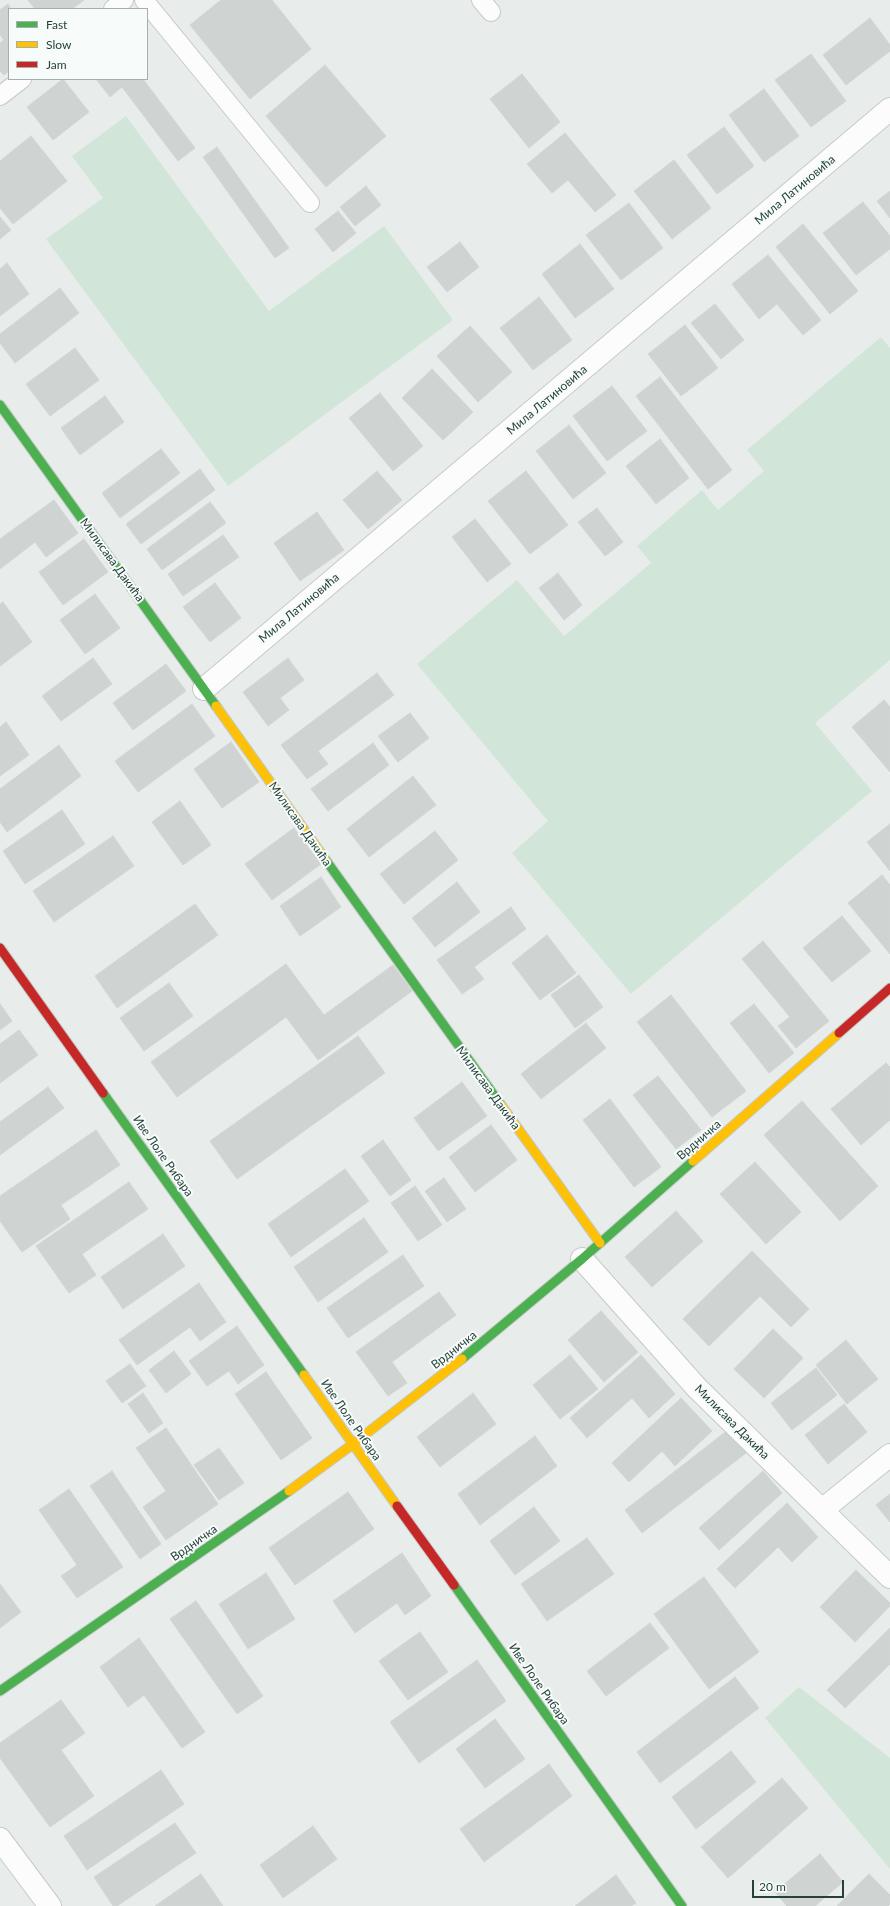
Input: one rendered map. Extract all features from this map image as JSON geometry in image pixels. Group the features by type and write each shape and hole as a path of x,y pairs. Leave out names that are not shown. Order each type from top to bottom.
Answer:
{"street":[{"name":"Мила Латиновића","path":"204,689 890,109"},
{"name":"Милисава Дакића","path":"0,405 600,1243"},
{"name":"Иве Лоле Рибара","path":"0,948 682,1906"},
{"name":"Врдничка","path":"0,1691 255,1516 353,1444 481,1344 582,1259 890,988"},
{"name":"Милисава Дакића","path":"582,1259 698,1388 890,1577"},
{"path":"822,1510 890,1455"},
{"path":"0,1839 50,1906"}],"lane":[{"path":"114,8 124,0"},
{"path":"144,0 310,203"},
{"path":"0,96 21,80"}],"green space":[{"path":"126,116 269,311 384,226 453,320 228,486 46,239 103,198 72,156"},
{"path":"881,337 890,348 890,660 815,723 872,791 631,994 512,853 548,821 417,664 517,580 564,636 651,563 637,546 702,490 718,510 764,471 747,450"},
{"path":"799,1687 890,1758 890,1869 765,1718"}],"building":[{"path":"28,0 84,0 73,8 34,8"},
{"path":"221,0 272,0 311,49 250,99 190,25"},
{"path":"8,4 10,8 8,8 8,72 4,75 0,71 0,43 4,40 0,35 0,10"},
{"path":"870,18 890,45 890,51 846,85 823,55"},
{"path":"811,54 846,101 811,127 775,80"},
{"path":"325,65 386,136 326,187 266,116"},
{"path":"522,74 560,122 529,148 490,99"},
{"path":"62,80 64,80 89,112 53,140 27,107"},
{"path":"97,80 144,80 195,148 178,161 122,87 110,97"},
{"path":"764,89 799,136 764,162 729,115"},
{"path":"724,127 754,166 717,194 687,155"},
{"path":"565,133 616,195 595,212 568,180 552,193 527,164"},
{"path":"31,136 67,181 13,224 0,208 0,161"},
{"path":"217,147 241,181 227,191 203,157"},
{"path":"674,160 711,208 672,239 634,191"},
{"path":"241,181 289,248 275,258 227,191"},
{"path":"366,186 381,205 355,226 340,207"},
{"path":"890,191 890,218 877,201"},
{"path":"863,202 890,236 890,249 856,275 823,233"},
{"path":"629,203 663,248 621,280 586,235"},
{"path":"338,211 356,233 333,252 315,229"},
{"path":"0,217 11,230 0,239"},
{"path":"803,224 858,291 830,314 776,247"},
{"path":"460,242 479,267 447,292 427,267"},
{"path":"580,244 614,289 575,318 542,274"},
{"path":"768,255 821,320 803,335 777,304 759,319 732,284"},
{"path":"7,263 29,294 0,316 0,269"},
{"path":"60,288 79,313 15,363 0,343 0,334"},
{"path":"539,297 572,340 533,370 500,328"},
{"path":"715,304 744,340 721,359 691,323"},
{"path":"685,325 718,368 681,396 648,354"},
{"path":"470,326 512,372 478,402 437,356"},
{"path":"75,348 99,380 50,416 26,384"},
{"path":"432,369 473,412 443,440 402,398"},
{"path":"660,377 732,470 708,489 636,396"},
{"path":"612,386 647,431 607,461 573,416"},
{"path":"380,393 423,446 393,471 349,418"},
{"path":"105,396 124,422 80,455 61,428"},
{"path":"569,425 606,473 573,499 536,451"},
{"path":"660,439 689,478 656,504 626,466"},
{"path":"161,449 180,473 120,518 102,493"},
{"path":"200,469 215,490 141,544 126,524"},
{"path":"377,471 402,500 368,529 343,500"},
{"path":"526,471 568,525 530,554 488,501"},
{"path":"54,500 78,533 46,557 35,542 0,569 0,539"},
{"path":"210,502 226,523 162,570 147,549"},
{"path":"597,508 623,542 605,556 578,522"},
{"path":"317,512 344,550 300,581 274,543"},
{"path":"475,519 511,564 487,582 452,537"},
{"path":"223,535 239,557 183,596 168,574"},
{"path":"84,539 108,572 63,605 39,572"},
{"path":"558,573 582,605 564,620 539,588"},
{"path":"215,583 241,618 210,642 183,607"},
{"path":"95,594 120,628 85,654 60,620"},
{"path":"3,602 32,642 0,666 0,604"},
{"path":"93,658 112,684 61,721 42,696"},
{"path":"288,658 304,680 280,698 289,710 268,726 243,692"},
{"path":"166,664 186,691 133,730 113,703"},
{"path":"377,673 394,695 318,751 328,764 307,779 281,745"},
{"path":"884,700 890,707 890,772 852,727"},
{"path":"192,704 215,736 138,792 115,761"},
{"path":"410,713 429,738 398,762 378,736"},
{"path":"6,722 29,755 0,776 0,727"},
{"path":"231,742 259,782 222,808 194,769"},
{"path":"373,743 389,765 328,811 311,789"},
{"path":"59,745 81,776 7,832 0,822 0,789"},
{"path":"413,776 436,805 369,857 347,829"},
{"path":"180,801 211,845 183,865 152,822"},
{"path":"62,810 85,844 25,884 3,851"},
{"path":"890,824 890,871 867,842"},
{"path":"294,828 321,864 272,900 245,864"},
{"path":"435,831 458,860 404,904 380,874"},
{"path":"113,836 134,866 54,922 33,891"},
{"path":"882,875 890,885 890,954 848,903"},
{"path":"321,877 341,907 300,936 280,906"},
{"path":"457,882 480,912 435,947 412,918"},
{"path":"195,904 218,935 117,1008 95,976"},
{"path":"511,907 526,929 474,967 484,979 462,994 437,960"},
{"path":"842,916 871,951 832,982 803,948"},
{"path":"547,935 576,973 540,1000 512,963"},
{"path":"763,941 829,1021 796,1048 778,1026 790,1017 742,959"},
{"path":"286,964 324,1015 393,965 412,991 318,1060 286,1017 177,1097 151,1062"},
{"path":"579,975 603,1007 575,1028 551,995"},
{"path":"169,983 193,1016 144,1051 120,1018"},
{"path":"671,995 746,1091 712,1117 637,1022"},
{"path":"0,1004 12,1021 0,1030"},
{"path":"754,1004 794,1053 769,1073 730,1023"},
{"path":"586,1023 606,1048 541,1099 521,1074"},
{"path":"19,1030 38,1055 0,1083 0,1044"},
{"path":"358,1036 385,1073 237,1179 210,1141"},
{"path":"886,1063 890,1067 890,1120 861,1145 831,1109"},
{"path":"658,1076 701,1130 676,1149 633,1095"},
{"path":"462,1082 487,1116 438,1151 414,1118"},
{"path":"48,1087 64,1108 0,1155 0,1122"},
{"path":"610,1099 661,1167 634,1187 583,1120"},
{"path":"802,1101 878,1186 840,1221 764,1135"},
{"path":"491,1125 517,1160 475,1192 449,1157"},
{"path":"96,1130 120,1165 61,1205 70,1219 22,1252 0,1221 0,1196"},
{"path":"383,1140 411,1180 390,1196 361,1156"},
{"path":"755,1162 801,1212 766,1244 720,1194"},
{"path":"345,1169 369,1201 291,1257 268,1224"},
{"path":"444,1178 466,1209 447,1222 425,1191"},
{"path":"129,1182 148,1209 82,1254 96,1275 69,1293 36,1246"},
{"path":"415,1186 442,1225 418,1241 391,1203"},
{"path":"676,1211 703,1241 652,1287 625,1257"},
{"path":"364,1218 388,1252 318,1302 294,1267"},
{"path":"163,1234 185,1266 123,1309 101,1277"},
{"path":"752,1251 809,1309 791,1327 760,1296 709,1346 683,1319"},
{"path":"403,1255 424,1286 348,1338 327,1308"},
{"path":"199,1283 226,1322 200,1341 190,1327 137,1365 119,1340"},
{"path":"439,1292 456,1315 392,1362 407,1383 388,1396 356,1352"},
{"path":"601,1311 638,1352 604,1382 568,1340"},
{"path":"237,1326 264,1365 238,1384 229,1371 207,1386 189,1361"},
{"path":"773,1329 803,1358 764,1398 734,1369"},
{"path":"846,1340 878,1379 847,1404 816,1365"},
{"path":"174,1351 191,1374 166,1393 149,1370"},
{"path":"570,1355 598,1389 560,1419 533,1385"},
{"path":"641,1355 675,1394 649,1418 632,1398 587,1438 570,1418"},
{"path":"130,1364 146,1386 122,1403 106,1381"},
{"path":"816,1368 837,1395 792,1430 771,1403"},
{"path":"266,1372 312,1438 281,1460 235,1394"},
{"path":"143,1393 163,1423 149,1433 128,1404"},
{"path":"473,1393 496,1424 440,1467 417,1437"},
{"path":"681,1398 712,1431 675,1466 662,1451 629,1482 612,1463"},
{"path":"844,1404 867,1432 828,1464 805,1435"},
{"path":"166,1428 218,1504 166,1540 143,1507 166,1491 136,1448"},
{"path":"728,1430 746,1453 642,1533 625,1510"},
{"path":"535,1436 557,1466 480,1525 458,1494"},
{"path":"219,1448 244,1483 219,1500 194,1465"},
{"path":"112,1471 161,1544 140,1559 90,1486"},
{"path":"763,1471 782,1493 719,1550 699,1528"},
{"path":"69,1489 123,1567 77,1598 61,1576 77,1565 39,1510"},
{"path":"348,1492 374,1529 295,1585 269,1548"},
{"path":"890,1494 890,1522 876,1505"},
{"path":"787,1503 818,1537 792,1562 778,1547 735,1588 717,1569"},
{"path":"534,1507 560,1541 515,1575 490,1541"},
{"path":"587,1538 614,1574 547,1621 521,1584"},
{"path":"402,1553 431,1596 405,1615 397,1603 355,1633 333,1601"},
{"path":"856,1570 890,1603 890,1606 855,1642 820,1607"},
{"path":"266,1573 295,1619 248,1649 219,1604"},
{"path":"704,1577 759,1652 709,1689 654,1614"},
{"path":"0,1584 21,1612 0,1628"},
{"path":"196,1601 263,1696 237,1714 170,1619"},
{"path":"650,1623 669,1648 606,1696 587,1671"},
{"path":"890,1628 890,1664 845,1708 827,1690"},
{"path":"420,1632 448,1672 408,1700 379,1661"},
{"path":"139,1638 205,1732 182,1748 144,1695 128,1707 100,1667"},
{"path":"477,1660 506,1701 419,1763 390,1722"},
{"path":"735,1677 759,1708 660,1783 637,1752"},
{"path":"61,1700 85,1733 61,1750 94,1796 50,1827 0,1758 0,1743"},
{"path":"495,1719 525,1759 485,1788 456,1749"},
{"path":"731,1751 756,1782 696,1829 672,1797"},
{"path":"549,1764 572,1796 484,1862 460,1829"},
{"path":"161,1770 184,1804 87,1870 64,1836"},
{"path":"782,1778 808,1808 728,1878 701,1847"},
{"path":"175,1823 196,1853 117,1906 113,1906 94,1877"},
{"path":"313,1826 337,1859 283,1898 260,1865"},
{"path":"820,1854 843,1882 815,1906 787,1906 775,1892"},
{"path":"201,1874 223,1906 155,1906"},
{"path":"869,1874 890,1895 890,1904 888,1906 837,1906"},
{"path":"616,1875 636,1903 631,1906 575,1906"}],"traffic: fast":[{"path":"0,405 216,706"},
{"path":"325,859 501,1105"},
{"path":"103,1093 304,1375"},
{"path":"462,1359 582,1259 693,1161"},
{"path":"0,1691 289,1491"},
{"path":"454,1585 682,1906"}],"traffic: slow":[{"path":"216,706 325,859"},
{"path":"693,1161 839,1033"},
{"path":"501,1105 600,1243"},
{"path":"289,1491 353,1444 462,1359"},
{"path":"304,1375 397,1506"}],"traffic: jam":[{"path":"0,948 103,1093"},
{"path":"839,1033 890,988"},
{"path":"397,1506 454,1585"}]}
